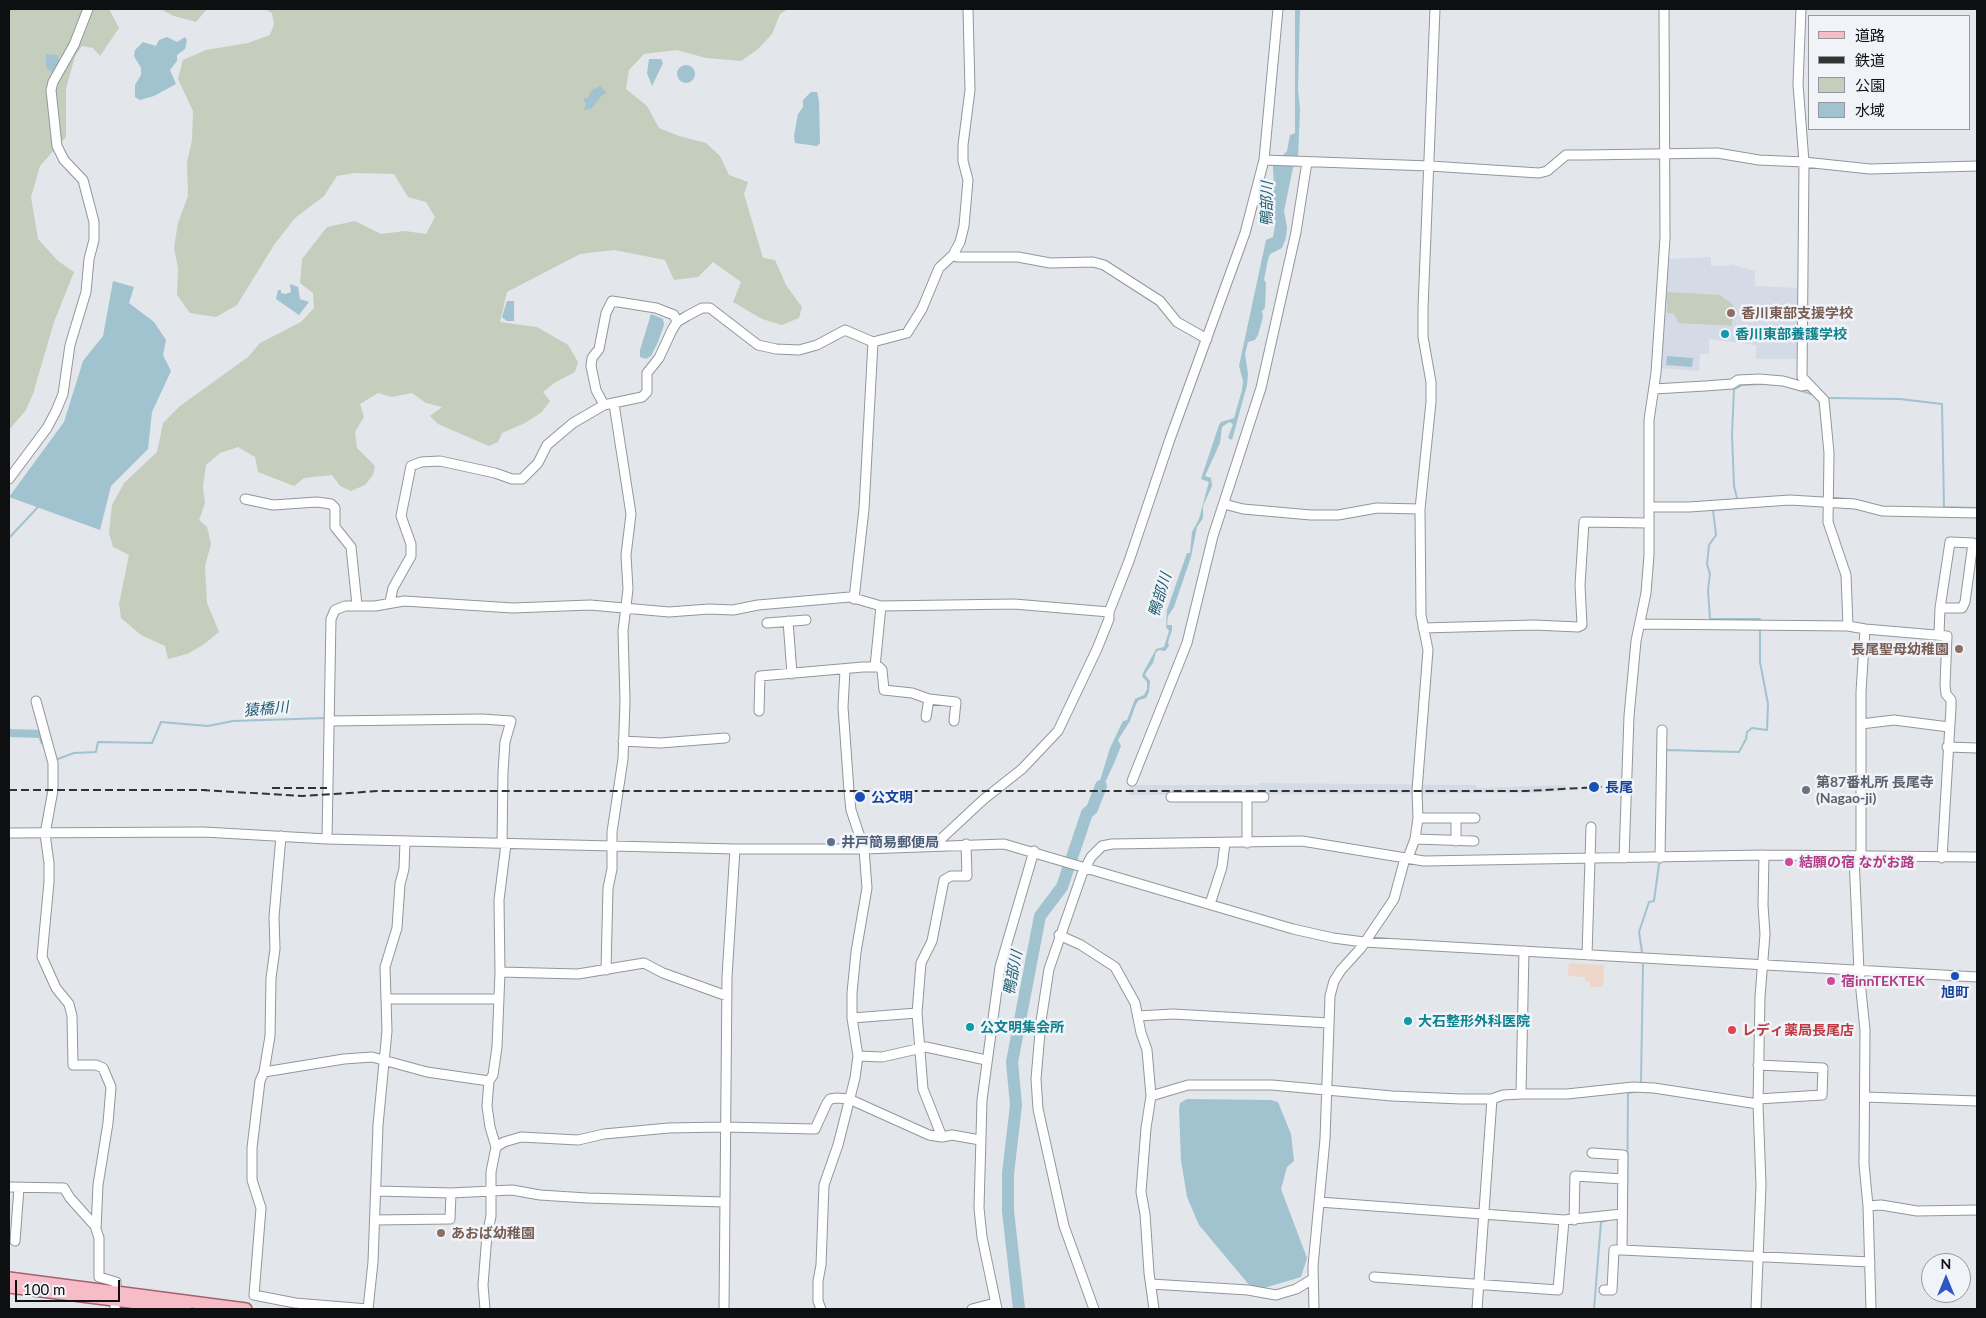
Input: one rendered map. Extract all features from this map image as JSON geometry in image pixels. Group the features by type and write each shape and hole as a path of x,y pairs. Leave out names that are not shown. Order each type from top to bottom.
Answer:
{"main road":[{"path":"9,1278 115,1300 246,1309"},
{"path":"9,1287 186,1309"}],"street":[{"path":"9,479 47,428 56,411 63,394 70,345 86,292 89,259 94,240 94,222 83,180 64,160 57,146 52,90 53,82 74,45 88,9"},
{"path":"390,602 393,588 411,556 411,544 401,516 411,466 421,462 440,462 486,470 512,479 522,479 538,463 547,445 573,423 604,406 642,397 647,392 647,373 659,358 677,322 702,308 710,308 758,345 776,349 799,350 817,345 845,330 873,342 907,333 922,309 939,268 953,255 960,242 964,226 968,194 962,145 970,90 968,9"},
{"path":"938,845 941,839 984,799 1015,776 1058,731 1097,649 1109,619 1108,612 1129,561 1207,339 1229,284 1266,161 1278,9"},
{"path":"1314,1309 1313,1279 1328,1089 1330,996 1334,981 1394,899 1402,868 1415,839 1418,818 1417,790 1428,650 1421,615 1420,510 1430,402 1430,382 1423,337 1435,9"},
{"path":"1624,858 1629,716 1634,660 1646,592 1649,523 1649,420 1654,389 1665,238 1664,9"},
{"path":"1801,9 1798,84 1804,162 1802,377 1807,385 1819,393 1824,400 1829,454 1828,502 1830,534 1838,548 1846,575 1848,626"},
{"path":"1266,161 1430,166 1538,173 1547,171 1566,155 1717,153 1759,160 1804,162 1870,170 1977,166"},
{"path":"1132,781 1180,664 1213,536 1261,388 1296,232 1304,162"},
{"path":"953,255 957,257 1018,257 1050,263 1093,262 1104,265 1160,301 1177,322 1207,339"},
{"path":"604,406 596,390 591,366 592,358 599,349 606,313 612,301 656,308 674,315 677,322"},
{"path":"854,599 864,509 873,342"},
{"path":"1654,389 1732,384 1738,380 1759,379 1783,381 1801,386 1807,385"},
{"path":"606,970 608,888 623,741 625,701 623,631 627,609 626,555 631,514 614,404"},
{"path":"245,499 272,505 318,502 331,504 335,508 335,527 351,547 357,605"},
{"path":"1649,508 1689,507 1767,500 1855,504 1882,511 1977,513"},
{"path":"1224,504 1244,509 1311,515 1338,515 1378,508 1420,510"},
{"path":"1424,628 1534,626 1578,628 1582,625 1580,585 1584,522 1649,523"},
{"path":"1938,635 1940,608 1950,542 1973,543 1965,602 1962,608 1940,608"},
{"path":"328,840 331,619 335,610 345,606 375,606 404,601 513,608 590,605 669,612 709,609 733,610 758,605 854,599 881,606 1014,604 1108,612"},
{"path":"875,667 881,606"},
{"path":"767,623 806,620"},
{"path":"788,621 792,674"},
{"path":"1640,624 1848,626 1946,636 1944,685 1946,694 1951,700 1942,858"},
{"path":"1865,629 1858,857 1860,971 1865,1030 1864,1164 1868,1206 1871,1309"},
{"path":"759,711 760,676 875,667 882,670 884,690 912,693 929,699 956,702 954,721"},
{"path":"821,1309 818,1301 818,1281 821,1265 824,1185 838,1145 858,1056 852,1018 856,952 867,888 864,848 851,810 848,792 843,708 845,670"},
{"path":"926,717 929,699"},
{"path":"36,701 53,761 53,790 45,834 49,882 42,956 56,988 69,1004 72,1016 73,1065 96,1065 103,1068 111,1087 108,1123 98,1186 96,1227 99,1238 99,1278 115,1281 115,1300"},
{"path":"330,719 482,719 511,721 504,752 504,844 499,900 500,972 495,1063 489,1081 490,1127 496,1147 491,1172 492,1192 483,1286 485,1309"},
{"path":"1861,724 1894,720 1949,727"},
{"path":"1660,858 1662,730"},
{"path":"623,741 660,743 726,738"},
{"path":"1947,747 1977,748"},
{"path":"1171,797 1264,797"},
{"path":"1247,797 1247,843"},
{"path":"1418,818 1475,818"},
{"path":"1456,818 1456,841"},
{"path":"1587,955 1590,827"},
{"path":"9,833 45,834 154,830 328,840 735,849 1004,844 1034,851 1292,929 1364,942 1977,977"},
{"path":"281,836 274,917 275,949 271,978 270,1036 264,1072 260,1081 252,1148 252,1180 261,1208 254,1295 281,1305 368,1309 377,1191 378,1125 387,999 385,967 397,928 400,884 404,869 405,842"},
{"path":"1415,839 1474,841"},
{"path":"1094,1309 1064,1226 1038,1109 1036,1079 1040,1021 1048,969 1083,866 1098,850 1107,844 1302,841 1374,851 1424,861 1764,855 1977,857"},
{"path":"1210,904 1222,866 1225,843"},
{"path":"942,1137 924,1089 916,1013 921,963 932,940 944,880 951,876 967,876 966,844"},
{"path":"724,1309 724,1127 727,996 735,849"},
{"path":"972,1309 996,1306 982,1237 979,1208 980,1140 986,1060 1000,967 1034,851"},
{"path":"1756,1309 1761,1186 1758,1065 1760,997 1765,934 1762,905 1764,855"},
{"path":"1060,935 1110,962 1131,995 1147,1050 1152,1096 1146,1128 1141,1192 1145,1214 1154,1309"},
{"path":"1521,1094 1524,951"},
{"path":"500,972 578,974 644,963 663,973 727,996"},
{"path":"387,999 498,999"},
{"path":"852,1018 916,1013"},
{"path":"1138,1016 1173,1014 1329,1022"},
{"path":"858,1056 882,1057 919,1048 934,1048 986,1060"},
{"path":"264,1072 352,1058 384,1059 427,1072 489,1081"},
{"path":"1152,1096 1188,1085 1272,1085 1401,1096 1492,1099 1503,1095 1567,1094 1633,1087 1758,1101 1822,1095 1823,1068 1758,1065"},
{"path":"1865,1097 1977,1101"},
{"path":"496,1147 504,1142 521,1137 578,1140 629,1132 724,1127 815,1129 830,1099 849,1099 929,1135 942,1137 952,1135 980,1140"},
{"path":"1476,1309 1492,1099"},
{"path":"1592,1153 1623,1155 1622,1250"},
{"path":"1574,1220 1574,1176 1623,1179"},
{"path":"9,1187 64,1188 70,1198 96,1227"},
{"path":"15,1241 19,1188"},
{"path":"377,1191 450,1193 512,1190 540,1195 724,1202"},
{"path":"375,1220 450,1219 450,1193"},
{"path":"1319,1202 1564,1220 1622,1214"},
{"path":"1868,1206 1881,1204 1917,1211 1977,1210"},
{"path":"1374,1277 1558,1290 1564,1220"},
{"path":"1604,1290 1612,1290 1614,1250 1870,1262"},
{"path":"1151,1284 1248,1290 1276,1295 1296,1289 1313,1279"}],"shaded area":[{"name":"香川東部支援学校","path":"1711,257 1711,266 1729,266 1729,264 1755,271 1755,286 1800,288 1800,359 1756,359 1756,345 1709,339 1709,354 1700,354 1699,371 1659,368 1667,259"},
{"path":"1259,783 1477,785 1477,788 1566,785 1565,791 1525,793 1129,795 1129,785 1259,785"},
{"path":"1569,963 1604,965 1603,987 1590,987 1590,982 1585,981 1585,977 1568,976"}],"green space":[{"path":"9,9 109,9 119,28 100,56 93,48 82,46 75,56 66,89 66,137 40,166 31,197 38,239 58,261 74,272 54,322 33,394 26,410 9,430"},
{"path":"160,9 207,9 196,22 174,16"},
{"path":"264,9 788,9 780,14 772,34 758,49 741,61 706,58 677,50 644,54 629,70 626,89 647,106 659,128 679,136 706,143 720,156 729,175 748,182 744,194 763,258 775,260 786,285 802,307 799,318 782,325 762,319 733,302 741,282 713,262 698,277 674,280 665,260 614,250 580,254 507,292 500,322 537,327 568,345 578,362 575,372 554,383 543,392 550,401 542,412 525,423 502,433 498,442 489,446 438,424 430,416 442,407 426,403 412,393 392,397 378,393 360,404 364,417 355,432 357,448 375,466 373,475 365,485 351,491 340,486 332,475 304,478 294,486 258,472 255,457 238,447 220,453 206,465 203,487 205,503 199,520 207,527 211,544 205,566 207,603 219,632 203,645 187,654 168,659 165,646 141,635 121,618 119,604 129,555 113,547 109,533 112,505 124,483 157,452 163,423 180,406 248,357 260,343 301,322 314,308 313,293 300,283 302,259 327,227 355,221 381,234 405,231 426,234 435,217 426,202 408,197 394,174 355,173 337,176 324,196 295,218 274,245 237,305 216,317 190,313 177,295 178,268 174,248 178,223 188,196 187,163 192,140 193,111 178,79 183,60 206,50 248,43 270,35 274,24 272,13"},
{"path":"1667,292 1720,295 1733,305 1732,326 1679,323 1674,314 1667,313"}],"water":[{"path":"1295,9 1300,9 1298,90 1300,109 1298,158 1293,168 1284,211 1287,227 1286,238 1282,248 1270,254 1268,259 1264,280 1266,283 1265,308 1262,311 1263,317 1258,335 1255,340 1248,342 1245,354 1248,374 1247,385 1232,440 1228,438 1233,424 1229,422 1222,427 1220,443 1205,476 1211,478 1212,486 1203,506 1203,518 1197,527 1191,557 1174,607 1168,616 1167,625 1172,625 1168,642 1169,646 1165,651 1159,650 1156,652 1153,663 1145,675 1150,681 1149,692 1146,698 1139,700 1136,704 1130,721 1118,740 1121,746 1115,761 1097,800 1094,800 1110,748 1123,721 1127,720 1135,699 1144,695 1147,689 1147,682 1142,676 1144,671 1156,649 1164,647 1169,631 1166,627 1167,610 1187,553 1190,553 1192,532 1199,519 1209,482 1201,479 1219,425 1221,422 1234,418 1242,390 1243,381 1239,366 1266,240 1273,237 1276,220 1271,218 1268,213 1274,189 1273,166 1287,151 1290,135 1295,133"},
{"path":"167,37 177,42 185,37 187,40 185,49 177,55 177,61 170,70 176,84 154,96 140,100 135,97 135,85 141,75 141,68 134,56 135,50 143,42 156,46 159,40"},
{"path":"46,54 57,55 62,66 56,66 52,72 49,70 46,67"},
{"path":"649,59 661,59 663,63 652,86 647,73"},
{"path":"686,65 692,68 695,74 692,80 686,83 680,80 677,74 680,68"},
{"path":"600,86 607,93 602,95 591,109 584,110 586,102 584,102 584,98 588,98 591,91"},
{"path":"811,92 817,92 819,101 820,143 817,146 795,143 794,136 798,114 803,107 803,100"},
{"path":"113,281 134,287 129,303 154,322 166,340 163,355 171,371 152,412 148,449 111,486 100,530 9,497 64,422 83,361 103,336"},
{"path":"290,284 298,287 300,299 309,302 299,315 276,299 278,290 285,294 291,292"},
{"path":"507,301 514,301 514,321 507,321 502,317"},
{"path":"651,314 663,319 664,325 651,356 646,359 640,357 640,350"},
{"path":"1667,356 1693,358 1692,367 1666,365"},
{"path":"1187,1099 1271,1100 1278,1102 1291,1134 1294,1161 1287,1167 1281,1189 1307,1258 1301,1277 1264,1288 1250,1286 1199,1225 1187,1197 1181,1160 1179,1109 1180,1103"}],"waterway":[{"path":"1737,498 1734,486 1732,435 1734,389 1742,385 1763,384"},
{"path":"1799,390 1814,395"},
{"path":"1829,398 1900,399 1942,404 1944,507 1977,508"},
{"path":"9,538 38,507"},
{"path":"1737,508 1713,510 1716,535 1709,545 1707,564 1710,574 1708,590 1710,619 1760,619"},
{"path":"1665,837 1666,750 1739,752 1746,739 1747,732 1752,728 1767,730 1768,704 1760,662 1760,630"},
{"name":"猿橋川","path":"55,760 74,753 96,752 98,742 152,743 161,722 208,726 233,721 326,718"},
{"path":"9,733 42,734 44,741"},
{"name":"鴨部川","path":"1019,1309 1008,1211 1008,1174 1016,1105 1012,1062 1040,916 1062,887 1087,813 1092,809 1101,786"},
{"path":"1642,952 1639,932 1649,902 1654,901 1659,864"},
{"path":"1641,1082 1643,964"},
{"path":"1627,1213 1628,1093 1640,1091"},
{"path":"1594,1309 1601,1222 1608,1220"}],"railway":[{"path":"202,790 302,796 379,791 1526,791 1617,786"},
{"path":"272,788 327,788"},
{"path":"9,790 207,790"}],"place":[{"name":"香川東部支援学校","path":"1731,313"},
{"name":"香川東部養護学校","path":"1725,334"},
{"name":"長尾聖母幼稚園","path":"1959,649"},
{"name":"長尾","path":"1594,787"},
{"name":"第87番札所 長尾寺 (Nagao-ji)","path":"1806,790"},
{"name":"公文明","path":"860,797"},
{"name":"井戸簡易郵便局","path":"831,842"},
{"name":"結願の宿 ながお路","path":"1789,862"},
{"name":"旭町","path":"1955,976"},
{"name":"宿innTEKTEK","path":"1831,981"},
{"name":"大石整形外科医院","path":"1408,1021"},
{"name":"公文明集会所","path":"970,1027"},
{"name":"レディ薬局長尾店","path":"1732,1030"},
{"name":"あおば幼稚園","path":"441,1233"}]}
